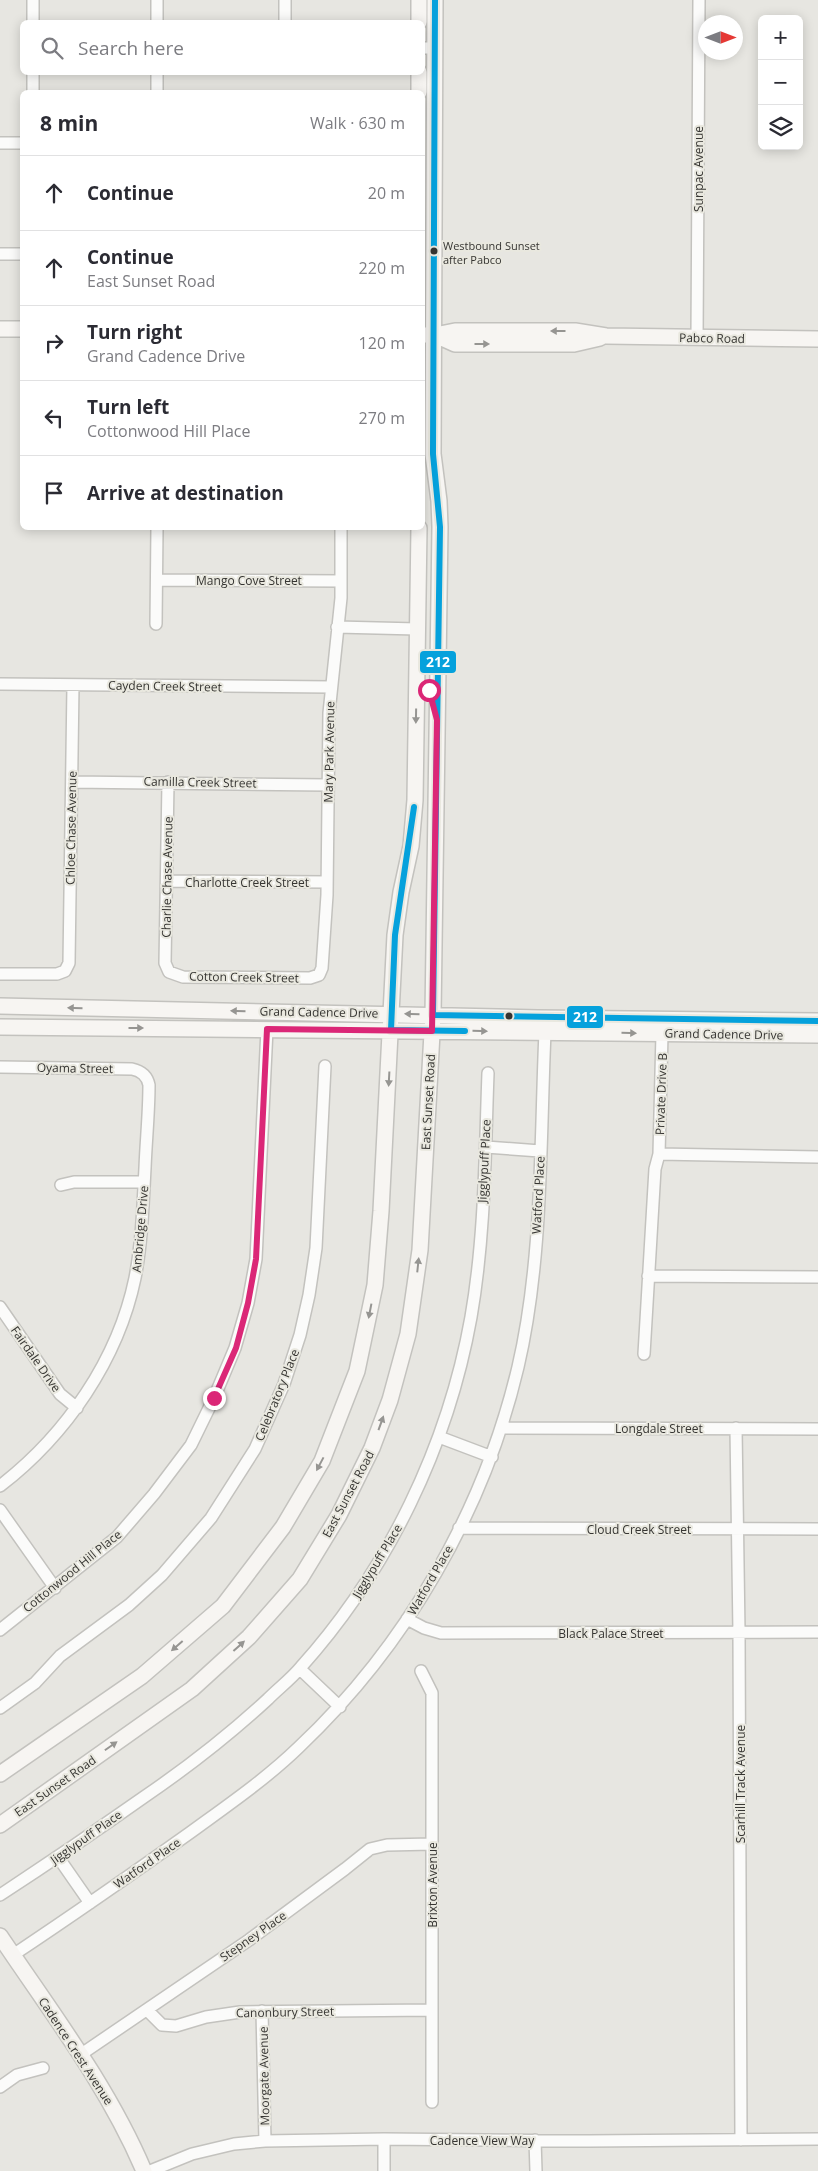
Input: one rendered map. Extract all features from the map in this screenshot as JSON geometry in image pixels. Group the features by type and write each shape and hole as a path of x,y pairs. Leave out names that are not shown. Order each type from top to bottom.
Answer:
{"main road":[{"path":"419,0 419,20"},
{"name":"East Sunset Road","path":"0,1826 192,1689 249,1637 300,1579 339,1515 372,1448 390,1400 408,1334 420,1250 432,1031 439,628 439,501 433,454 429,335 429,48 435,0"},
{"path":"419,75 419,90"},
{"path":"0,328 20,329"},
{"name":"Pabco Road","path":"429,335 455,331 575,331 606,336 818,339"},
{"path":"0,1774 142,1676 223,1606 282,1527 322,1461 357,1371 375,1285 381,1211 395,935 401,892 411,846 415,800 418,530"},
{"path":"418,562 427,582 430,613 439,628"},
{"path":"418,630 428,650 429,690 437,720"},
{"name":"Grand Cadence Drive","path":"0,1006 391,1013 538,1018 818,1021"},
{"name":"Grand Cadence Drive","path":"0,1027 818,1036"},
{"name":"Cadence Crest Avenue","path":"1,1940 80,2055 120,2120 144,2171"}],"street":[{"path":"33,20 34,0"},
{"path":"157,0 157,20"},
{"path":"285,0 285,20"},
{"name":"Sunpac Avenue","path":"696,338 698,0"},
{"path":"33,75 33,90"},
{"path":"157,75 157,90"},
{"path":"0,143 20,143"},
{"path":"0,254 20,254"},
{"path":"156,624 157,530"},
{"name":"Mary Park Avenue","path":"319,975 322,968 327,882 331,688 341,581 341,530"},
{"name":"Mango Cove Street","path":"157,580 341,581"},
{"path":"337,627 418,630"},
{"name":"Cayden Creek Street","path":"0,684 331,688"},
{"name":"Chloe Chase Avenue","path":"0,974 58,974 65,971 69,957 73,685"},
{"name":"Camilla Creek Street","path":"72,782 328,785"},
{"name":"Charlie Chase Avenue","path":"168,782 165,963 169,972"},
{"name":"Charlotte Creek Street","path":"167,881 327,882"},
{"name":"Cotton Creek Street","path":"169,972 183,977 310,978 319,975"},
{"name":"Cottonwood Hill Place","path":"0,1630 117,1537 154,1494 191,1445 214,1398 236,1348 248,1303 256,1259 267,1029"},
{"name":"Watford Place","path":"12,1955 90,1903 245,1793 297,1749 340,1706 395,1638 439,1568 460,1528 492,1457 518,1366 528,1311 534,1255 545,1032"},
{"name":"Private Drive B","path":"644,1354 654,1170 659,1154 662,1034"},
{"name":"Celebratory Place","path":"0,1708 36,1683 60,1656 122,1611 162,1575 211,1518 255,1449 284,1384 300,1335 309,1295 316,1248 325,1066"},
{"name":"Oyama Street","path":"0,1067 132,1069 140,1072 147,1078"},
{"name":"Jigglypuff Place","path":"0,1895 195,1762 235,1729 300,1669 345,1613 392,1538 417,1489 439,1437 463,1354 471,1317 479,1251 486,1147 488,1073"},
{"name":"Ambridge Drive","path":"0,1486 43,1448 77,1408 110,1350 131,1293 142,1236 149,1091 147,1078"},
{"path":"486,1147 540,1151"},
{"path":"659,1154 818,1156"},
{"path":"61,1185 74,1182 144,1182"},
{"path":"648,1276 818,1277"},
{"name":"Fairdale Drive","path":"0,1307 60,1394 77,1408"},
{"name":"Longdale Street","path":"501,1428 818,1429"},
{"name":"Scarhill Track Avenue","path":"736,1428 739,1632 741,2140"},
{"path":"439,1437 492,1457"},
{"path":"0,1510 54,1588"},
{"name":"Cloud Creek Street","path":"460,1528 818,1529"},
{"name":"Black Palace Street","path":"407,1619 424,1628 441,1633 818,1632"},
{"path":"300,1669 340,1706"},
{"name":"Brixton Avenue","path":"421,1672 432,1693 432,2102"},
{"name":"Stepney Place","path":"80,2055 249,1940 345,1870 370,1849 387,1845 432,1844"},
{"path":"58,1857 90,1903"},
{"name":"Canonbury Street","path":"147,2010 162,2025 176,2026 240,2012 432,2010"},
{"name":"Moorgate Avenue","path":"262,2011 265,2141"},
{"path":"0,2087 17,2075 43,2068"},
{"path":"384,2139 384,2171"},
{"name":"Cadence View Way","path":"150,2171 192,2154 234,2144 265,2141 384,2139 818,2139"},
{"path":"535,2140 536,2171"}],"transit line":[{"name":"212","path":"435,0 433,454 440,527 433,1015 818,1021"},
{"name":"212","path":"414,807 395,935 391,1030 465,1031"}],"place":[{"name":"Westbound Sunset after Pabco","path":"434,251"}],"route":[{"path":"214,1398 236,1348 248,1303 256,1259 267,1029 432,1031 437,720 429,690"}]}
